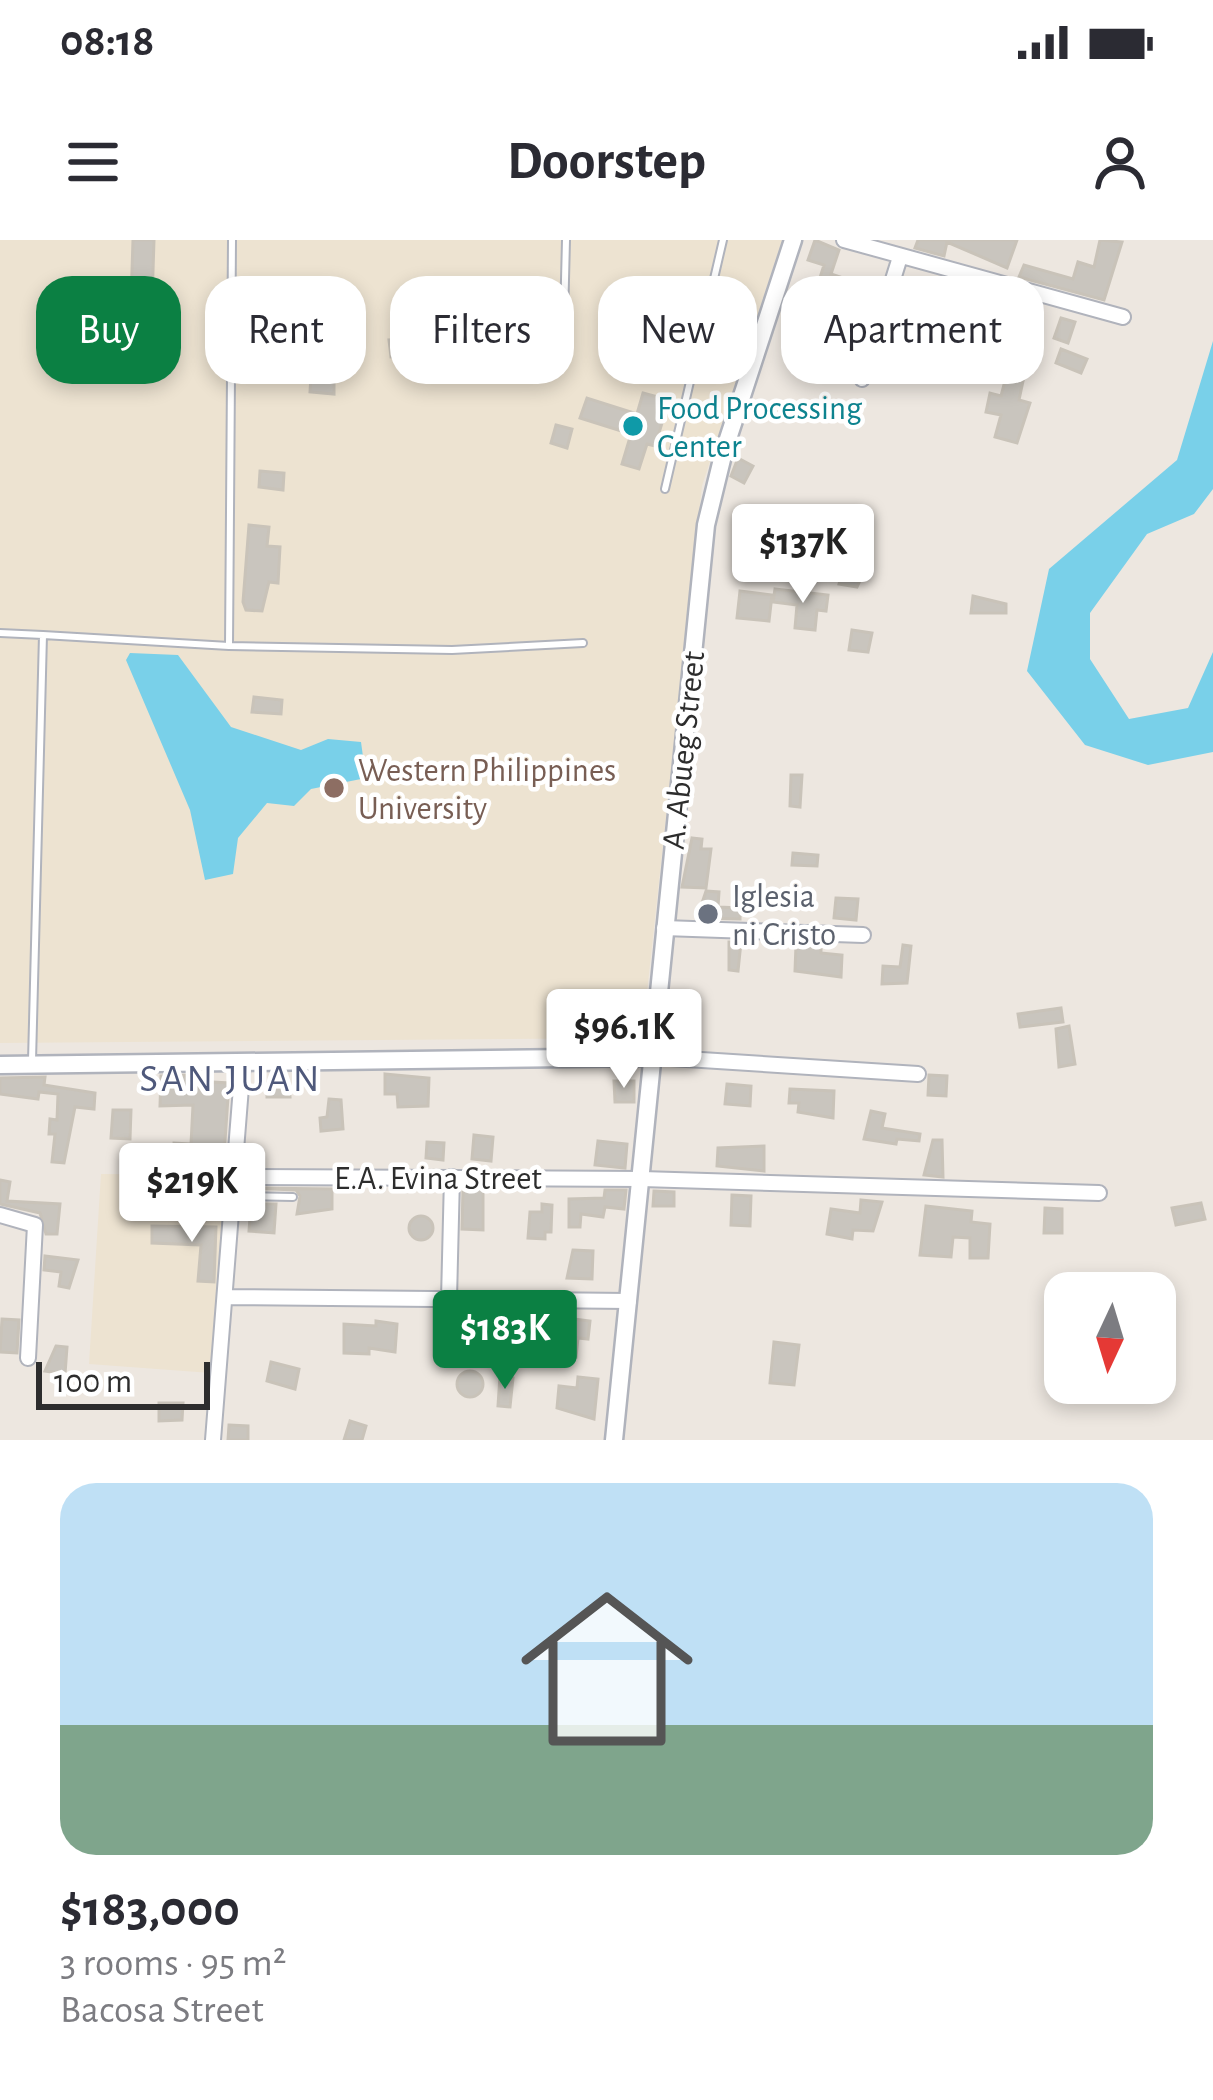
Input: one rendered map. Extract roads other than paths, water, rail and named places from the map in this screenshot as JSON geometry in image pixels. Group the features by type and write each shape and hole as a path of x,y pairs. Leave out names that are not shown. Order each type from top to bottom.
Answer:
{"street":[{"name":"A. Abueg Street","path":"614,1440 708,511 793,240"},
{"path":"844,240 1123,317"},
{"path":"894,276 900,257"},
{"path":"664,928 863,935"},
{"path":"0,1065 655,1057 918,1074"},
{"path":"212,1440 228,1297 243,1062"},
{"name":"E.A. Evina Street","path":"235,1177 641,1179 1099,1193"},
{"path":"448,1299 452,1177"},
{"path":"0,1215 35,1225 28,1358"},
{"path":"228,1297 628,1301"}],"lane":[{"path":"229,646 232,240"},
{"path":"565,276 566,240"},
{"path":"665,489 723,240"},
{"path":"0,633 229,646 452,650 584,643"},
{"path":"32,1065 44,635"},
{"path":"234,1196 293,1197"}],"water":[{"path":"1213,341 1213,489 1194,514 1147,534 1090,613 1090,659 1129,719 1188,708 1213,652 1213,752 1148,765 1085,745 1027,671 1049,569 1177,460"},
{"path":"130,653 178,655 231,727 301,750 328,739 361,742 366,778 311,789 294,806 267,803 238,838 233,874 205,880 190,810 126,660"}],"place":[{"name":"Food Processing Center","path":"633,426"},
{"name":"Western Philippines University","path":"334,788"},
{"name":"Iglesia ni Cristo","path":"708,914"}],"district":[{"name":"SAN JUAN","path":"231,1077"}]}
